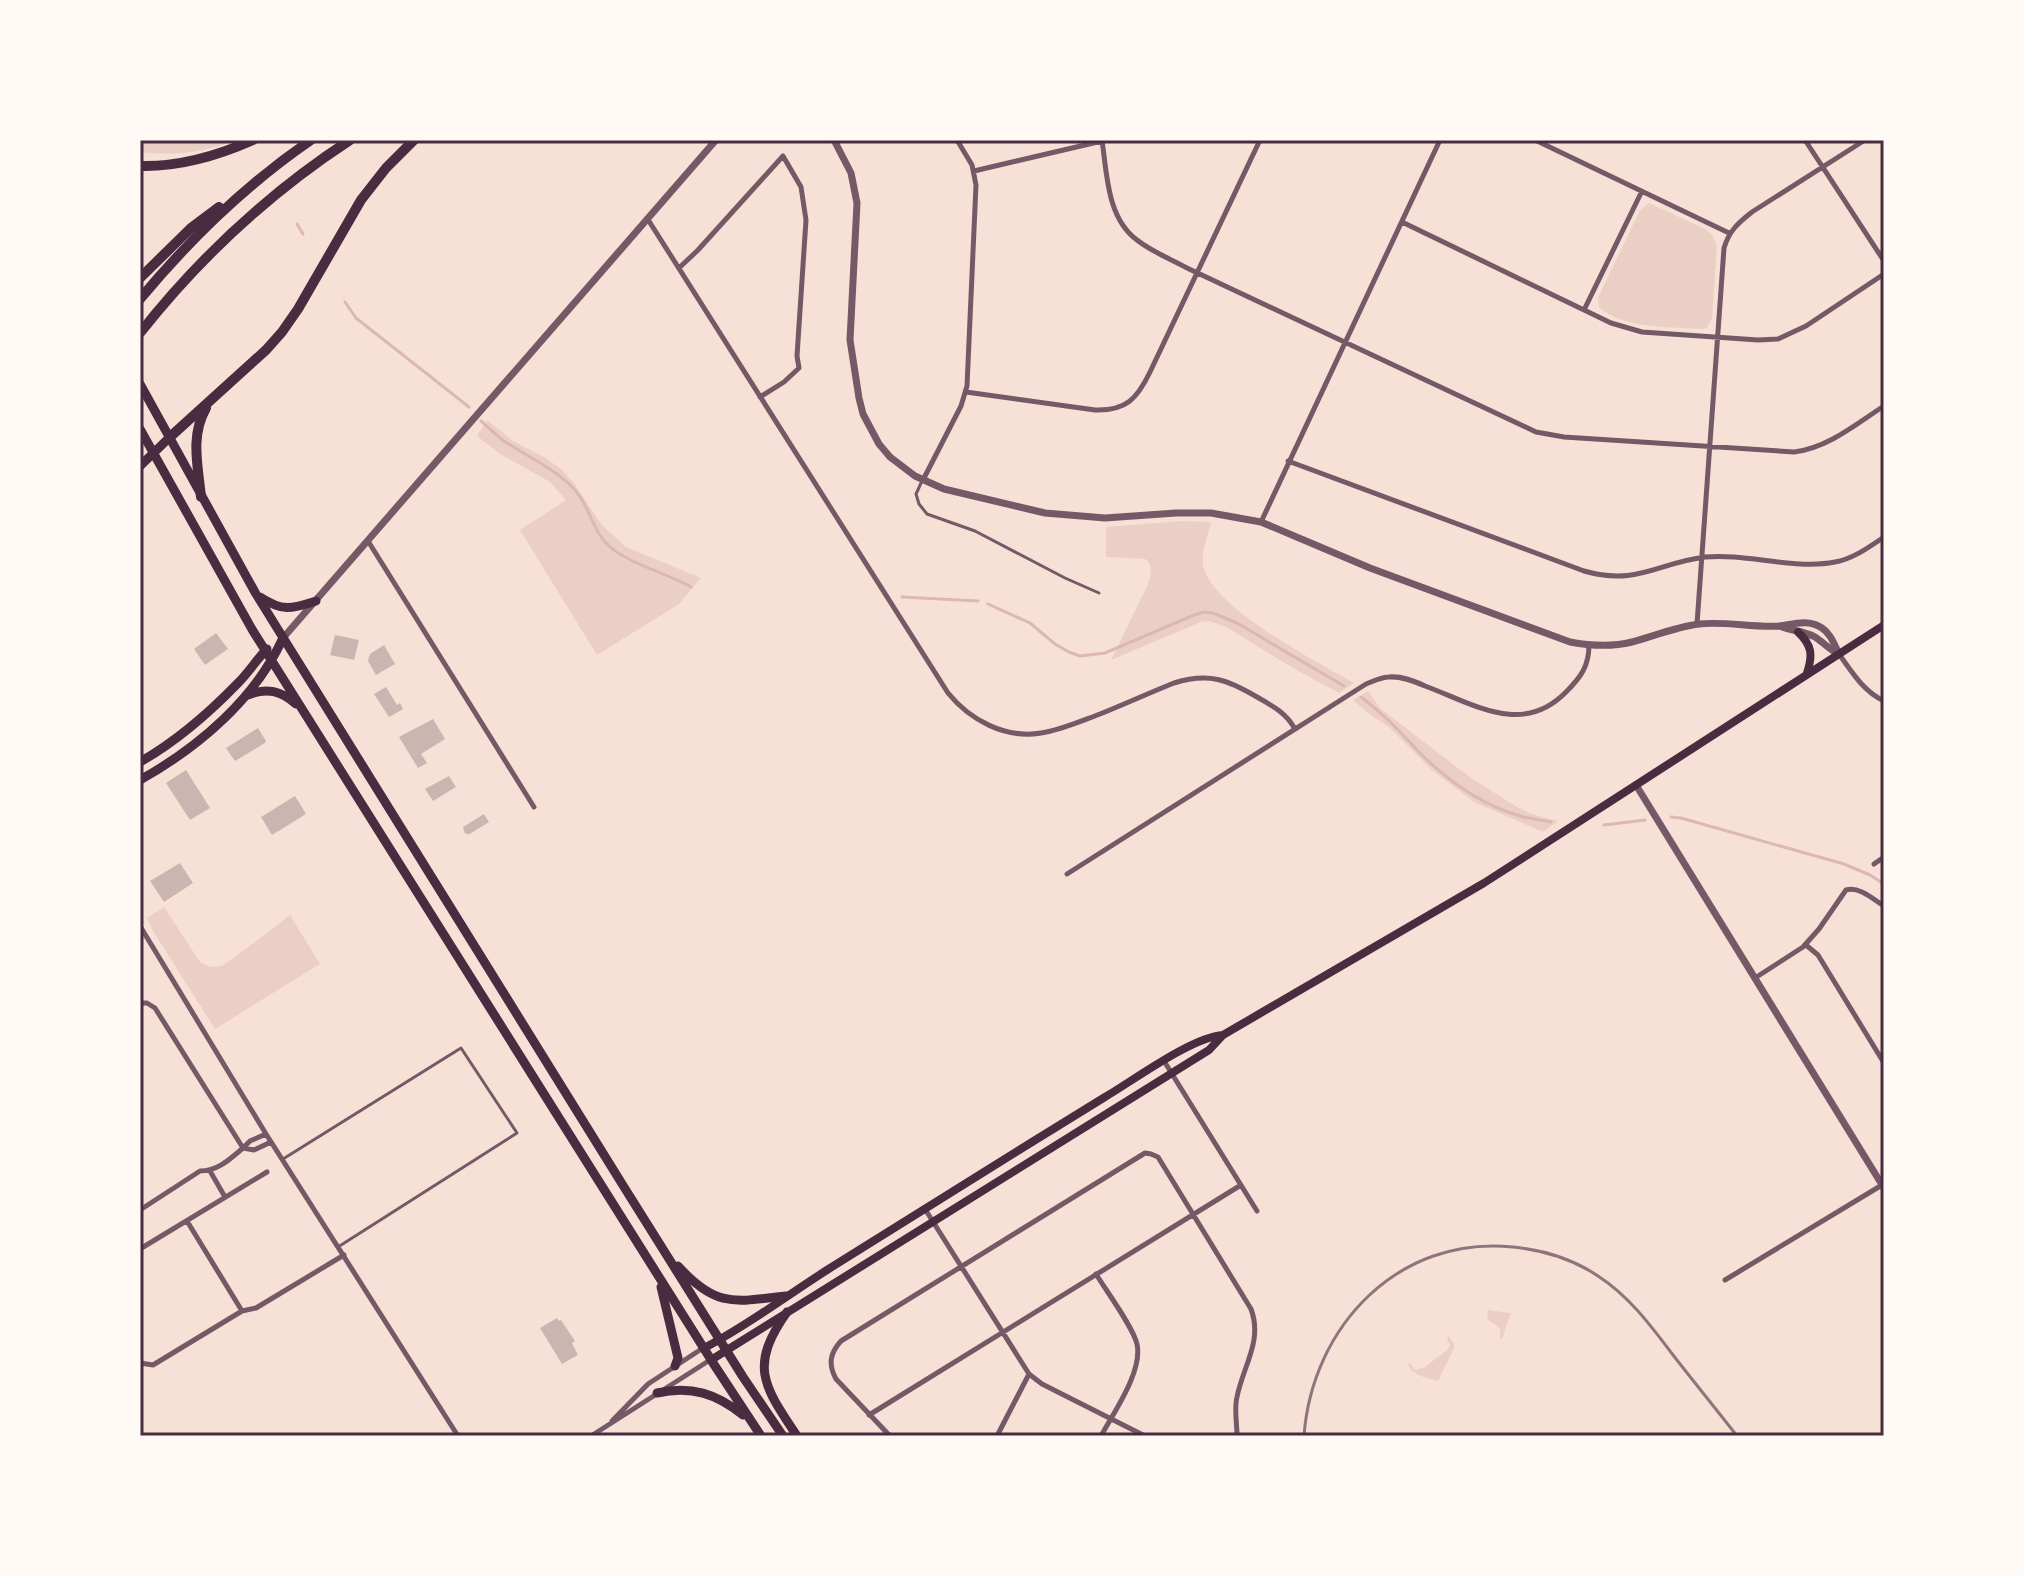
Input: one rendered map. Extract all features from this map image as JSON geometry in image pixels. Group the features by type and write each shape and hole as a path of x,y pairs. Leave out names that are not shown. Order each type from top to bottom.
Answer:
{"highway":[{"path":"140,166 169,165 213,156 253,140"},
{"path":"140,278 191,228 311,140"},
{"path":"140,333 180,285 235,229 288,184 350,140"},
{"path":"170,437 282,332 361,200 386,168 414,140"},
{"path":"140,299 208,225 260,178"},
{"path":"201,497 197,429 209,402"}],"main road":[{"path":"140,384 256,594 726,1351 783,1436"},
{"path":"140,429 265,650 761,1436"},
{"path":"140,466 170,437"},
{"path":"256,594 271,604 286,608 316,601"},
{"path":"711,1360 1209,1050 1223,1035 1484,883 1884,625"},
{"path":"1798,632 1811,647 1811,663 1806,675"},
{"path":"140,762 168,745 204,716 242,679 265,650 283,638"},
{"path":"140,780 180,755 245,697 272,661 283,638"},
{"path":"245,697 272,690 283,694 302,709"},
{"path":"704,1348 1164,1061 1201,1040 1223,1035"},
{"path":"662,1248 695,1284 718,1297 743,1302 786,1296"},
{"path":"657,1272 678,1358 675,1366"},
{"path":"821,1274 826,1289"},
{"path":"787,1312 766,1349 764,1369 767,1386 797,1436"},
{"path":"657,1393 684,1389 713,1395 753,1425"}],"street":[{"path":"283,638 716,140"},
{"path":"834,140 851,173 857,203 850,340 863,414 879,444 902,467 922,481 993,502 1066,516 1105,518 1211,513 1261,522 1350,560 1550,636 1589,645 1630,642 1697,624 1723,623 1780,626 1816,637 1839,654"},
{"path":"922,481 966,392 976,200 974,171 957,140"},
{"path":"966,392 1095,410 1115,409 1138,394 1260,140"},
{"path":"1261,522 1440,140"},
{"path":"1535,140 1729,233"},
{"path":"1805,140 1884,261"},
{"path":"1697,624 1724,248 1729,233 1752,212 1865,140"},
{"path":"974,171 1102,141 1111,196 1122,225 1143,245 1544,435 1711,447 1806,450 1824,444 1884,406"},
{"path":"679,268 783,156 801,187 806,220 797,356 799,368 760,397"},
{"path":"1584,310 1642,191"},
{"path":"647,218 958,705 988,725 1007,731 1038,734 1075,724 1174,683 1211,677 1235,684 1279,710 1295,729"},
{"path":"1402,222 1611,323 1632,330 1778,339 1806,326 1884,274"},
{"path":"1288,461 1596,575 1630,576 1714,557 1828,563 1849,558 1884,537"},
{"path":"368,541 534,807"},
{"path":"1780,626 1796,622 1818,626 1831,637 1860,683 1884,701"},
{"path":"1067,874 1366,684 1388,677 1409,679 1501,714 1523,716 1551,706 1577,681 1587,666 1589,645"},
{"path":"1636,785 1883,1186 1725,1280"},
{"path":"1874,864 1884,857"},
{"path":"1755,978 1806,945 1841,895 1850,888 1884,906"},
{"path":"140,926 266,1134 458,1436"},
{"path":"1806,945 1818,955 1884,1063"},
{"path":"140,1003 155,1008 243,1148 254,1150 272,1142"},
{"path":"1164,1061 1257,1211"},
{"path":"140,1210 200,1171 210,1171 227,1162 250,1141 266,1134"},
{"path":"890,1436 836,1379 831,1360 835,1347 1140,1155 1151,1154 1158,1157 1255,1318 1254,1346 1237,1396 1237,1436"},
{"path":"210,1171 225,1197"},
{"path":"140,1249 267,1172"},
{"path":"869,1415 1241,1185"},
{"path":"925,1209 1029,1374 1042,1384 1145,1436"},
{"path":"187,1221 242,1311"},
{"path":"140,1363 153,1365 344,1255"},
{"path":"1096,1274 1134,1336 1138,1355 1134,1374 1101,1436"},
{"path":"608,1425 641,1390 704,1348"},
{"path":"591,1436 711,1360"},
{"path":"997,1436 1029,1374"}],"lane":[{"path":"922,481 916,494 927,514 975,531 1099,593"},
{"path":"283,1159 461,1048 517,1133 338,1247"}],"shaded area":[{"path":"140,140 235,140 200,151 165,154 140,152"},
{"path":"1649,203 1705,229 1717,245 1712,318 1707,328 1634,323 1599,307 1598,298 1640,210"},
{"path":"487,420 513,441 562,470 601,524 626,547 701,578 679,604 597,655 520,530 566,500 550,482 500,454 477,436"},
{"path":"1211,522 1203,565 1210,581 1225,598 1268,632 1354,683 1339,693 1226,627 1209,621 1111,660 1149,582 1151,569 1145,559 1106,557 1106,527"},
{"path":"1368,691 1381,709 1471,778 1517,807 1558,821 1543,832 1474,802 1433,771 1390,728 1353,700"},
{"path":"164,907 200,962 211,967 222,966 290,915 320,964 215,1029 147,918"},
{"path":"1488,1310 1511,1313 1502,1339 1500,1328 1487,1319"},
{"path":"1448,1336 1454,1348 1438,1381 1410,1369 1410,1363 1415,1370 1425,1367 1448,1349"}],"building":[{"path":"216,633 228,649 205,665 194,649"},
{"path":"335,635 359,640 354,660 330,655"},
{"path":"384,645 395,664 376,675 368,661 370,654"},
{"path":"386,687 403,709 389,717 374,694"},
{"path":"433,719 445,739 421,754 427,763 418,768 399,737"},
{"path":"258,728 265,743 235,761 226,748"},
{"path":"186,770 210,808 190,820 166,783"},
{"path":"449,776 456,787 433,801 425,789"},
{"path":"295,796 306,814 272,835 261,817"},
{"path":"484,814 489,822 465,834 463,827"},
{"path":"180,863 193,883 164,902 150,881"},
{"path":"557,1318 575,1341 572,1343 578,1355 562,1364 540,1328"}],"waterway":[{"path":"297,224 303,234"},
{"path":"345,302 356,318 469,407"},
{"path":"481,421 504,441 574,489 609,546 627,558 691,587"},
{"path":"902,597 978,601"},
{"path":"988,604 1030,623 1055,644 1080,656 1105,653 1194,615 1213,613 1237,623 1344,686"},
{"path":"1361,697 1431,763 1466,791 1506,811 1551,822"},
{"path":"1671,817 1844,864 1884,884"},
{"path":"1604,825 1645,820"}],"railway":[{"path":"1304,1436 1311,1396 1324,1358 1344,1325 1369,1296 1399,1273 1433,1256 1472,1247 1535,1250 1568,1260 1598,1276 1630,1302 1737,1436"}]}
